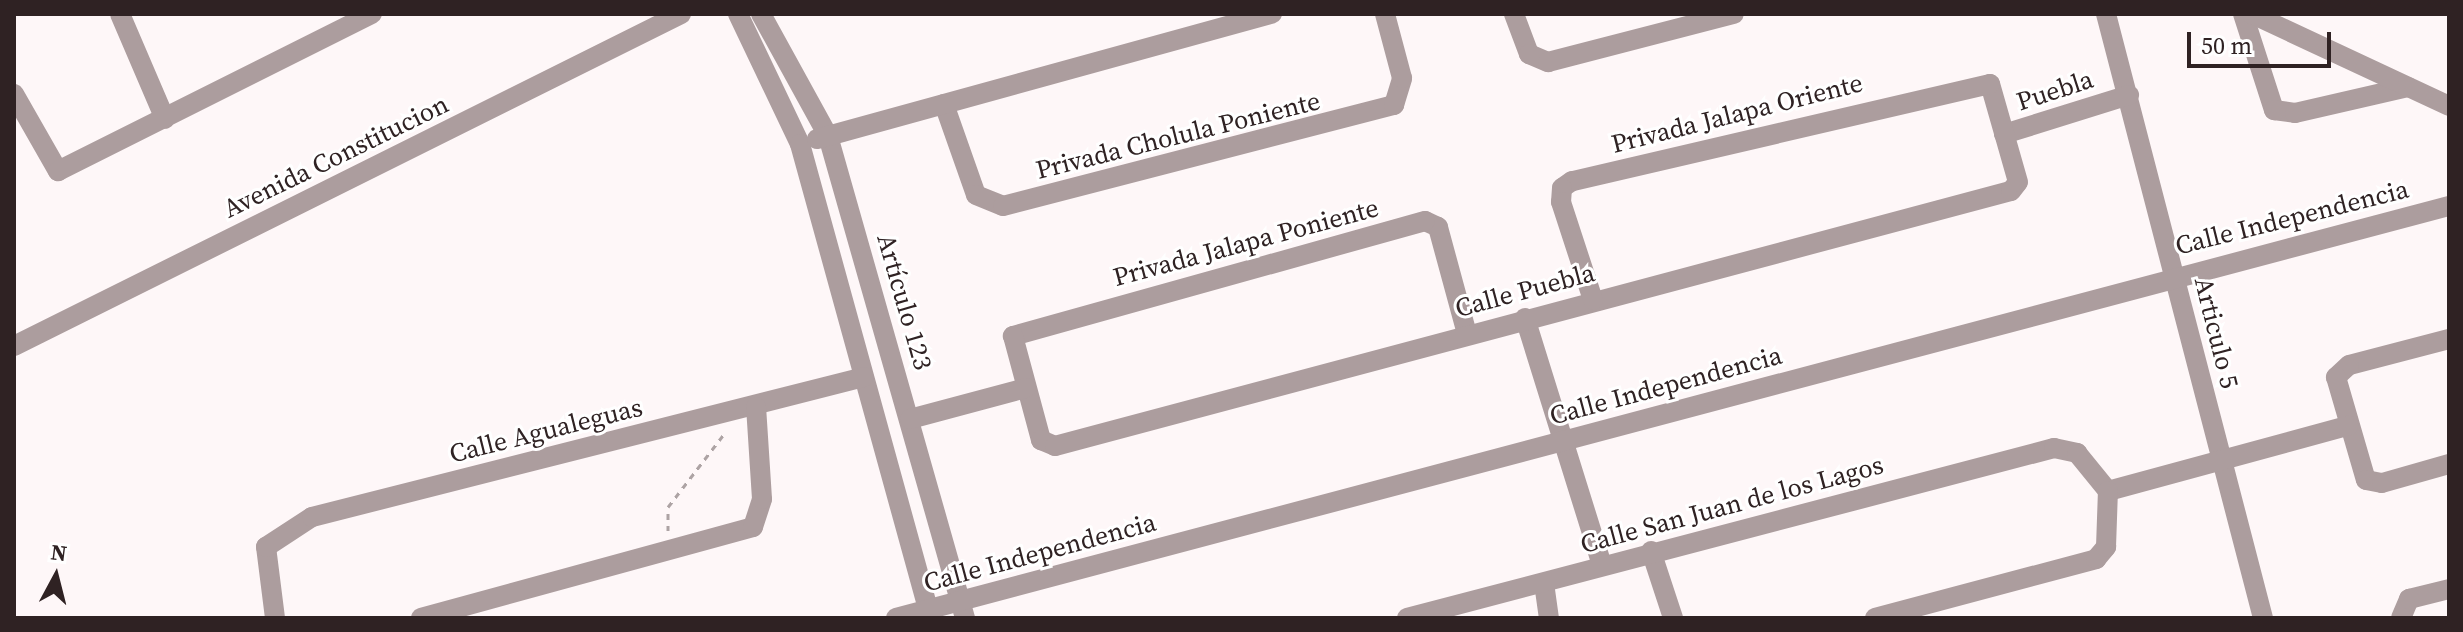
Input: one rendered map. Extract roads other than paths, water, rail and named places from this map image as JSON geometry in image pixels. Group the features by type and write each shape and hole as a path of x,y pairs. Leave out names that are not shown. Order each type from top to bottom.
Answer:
{"street":[{"path":"120,14 165,119"},
{"path":"14,94 58,171 372,14"},
{"name":"Avenida Constitucion","path":"14,346 681,14"},
{"path":"738,14 800,144 930,614"},
{"name":"Artículo 123","path":"761,14 828,136 962,610"},
{"path":"800,144 1272,14"},
{"name":"Privada Cholula Poniente","path":"944,104 976,195 1003,206 1394,105 1402,78 1385,14"},
{"path":"1514,14 1529,54 1548,62 1734,14"},
{"name":"Articulo 5","path":"2106,14 2263,618"},
{"path":"2243,14 2274,110 2295,113 2408,87"},
{"path":"2252,14 2449,106"},
{"name":"Privada Jalapa Oriente","path":"1593,300 1561,202 1562,188 1572,181 1984,81 2004,134"},
{"name":"Puebla","path":"2016,187 2004,134 2129,95"},
{"name":"Calle Puebla","path":"1026,388 1046,444 2016,187"},
{"name":"Calle Independencia","path":"896,618 962,610 1563,441 2175,274 2449,206"},
{"name":"Privada Jalapa Poniente","path":"1026,388 1016,333 1425,221 1438,227 1467,334"},
{"path":"1525,318 1602,565"},
{"path":"2449,339 2338,371 2348,426 2369,482 2449,464"},
{"name":"Calle Agualeguas","path":"275,618 263,565 276,535 312,517 864,377"},
{"path":"910,419 1026,388"},
{"path":"421,618 663,555 753,527 762,499 751,408"},
{"path":"1875,618 2096,559 2106,547 2108,491 2348,426"},
{"name":"Calle San Juan de los Lagos","path":"1407,618 1544,583 1651,551 2054,448 2071,450 2108,491"},
{"path":"1651,551 1673,618"},
{"path":"1544,583 1549,618"},
{"path":"2401,618 2409,599 2449,589"}]}
